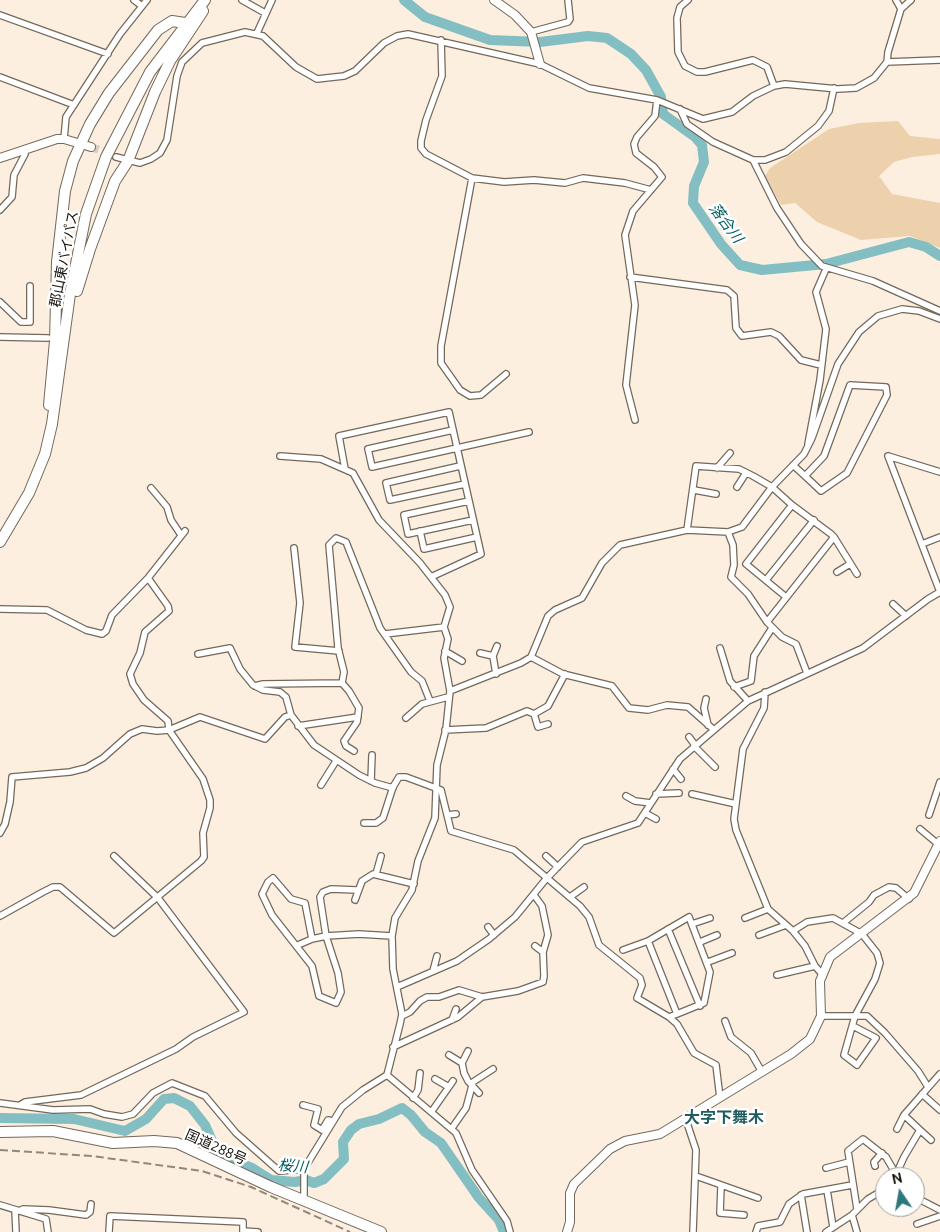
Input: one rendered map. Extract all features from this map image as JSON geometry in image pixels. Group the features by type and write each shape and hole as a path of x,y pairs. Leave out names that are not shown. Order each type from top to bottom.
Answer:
{"highway":[{"name":"郡山東バイパス","path":"0,542 29,494 48,442 70,294 86,214 106,157 134,98 150,72 185,23 205,0"},
{"path":"52,424 62,392 80,279 115,181 128,161 143,120 170,61 211,0"},
{"path":"48,442 57,262 65,191 73,161 80,143 109,93 158,30 172,21 185,23"},
{"name":"国道288号","path":"0,1132 53,1131 113,1143 154,1141 177,1143 271,1186 381,1232"}],"street":[{"path":"134,0 142,6"},
{"path":"64,139 65,120 108,54 147,0"},
{"path":"242,0 266,13"},
{"path":"257,33 272,0"},
{"path":"494,0 515,15 534,38 540,64"},
{"path":"534,38 568,22 570,19 568,0"},
{"path":"688,0 680,7 677,18 678,52 685,66 698,72 705,72 753,60 767,67 774,86"},
{"path":"896,0 901,9"},
{"path":"116,157 134,163 145,162 157,156 165,146 177,76 188,55 196,47 211,40 238,33 257,33 269,40 301,71 317,79 324,80 344,76 355,71 380,46 398,36 408,34 540,64 589,88 660,101 702,119 724,115 738,109 753,96 774,86 785,84 834,88 861,87 874,78 887,62 888,52 901,9 911,0"},
{"path":"0,15 108,54"},
{"path":"441,40 442,76 426,120 421,148 426,154 472,178 504,182 534,180 565,183 583,178 625,183 652,190"},
{"path":"887,62 940,60"},
{"path":"0,77 74,105"},
{"path":"680,109 684,121 702,135 727,150 753,160 765,160 781,154 818,126 829,111 834,88"},
{"path":"635,420 626,385 635,304 625,235 633,211 660,182 662,174 636,153 634,144 637,137 655,116 660,101"},
{"path":"0,158 49,141 64,139 91,147"},
{"path":"0,210 12,197 14,176 25,154 25,149"},
{"path":"753,160 777,208 801,244 822,266 873,281 940,311"},
{"path":"472,178 442,346 441,364 460,390 470,396 481,395 506,374"},
{"path":"808,447 826,329 816,292 822,266"},
{"path":"630,277 730,291 735,300 736,328 742,336 771,332 778,336 801,360 821,364"},
{"path":"0,302 21,322 30,322 30,286"},
{"path":"406,718 422,704 430,700 496,674 531,657 548,616 555,610 582,598 602,563 620,545 687,530 728,532 742,526 772,487 808,447 838,364 856,336 870,321 890,311 902,309 919,311 940,319"},
{"path":"0,336 48,338"},
{"path":"793,465 821,491 847,473 887,394 886,387 850,385 824,456 805,476"},
{"path":"345,469 339,436 449,412 481,554 430,576"},
{"path":"452,430 368,449 372,467 530,432"},
{"path":"717,468 730,453"},
{"path":"280,456 321,459 356,475 363,493 379,520 430,576 448,601 450,607 444,627 448,639 444,658 449,694 445,730 437,765 435,818 418,861 414,884 396,918 392,936 392,956 402,1016 387,1075 353,1097 332,1122 304,1172 304,1199"},
{"path":"397,987 457,961 494,934 515,917 546,879 582,842 632,826 646,813 673,768 711,727 748,701 765,692 863,648 940,592 888,456 940,472"},
{"path":"460,466 386,483 390,500 465,484"},
{"path":"687,530 696,466 739,470 772,487 834,537 857,574"},
{"path":"737,487 746,473"},
{"path":"0,609 47,610 86,630 102,634 106,630 112,615 148,578 183,533 171,520 167,507 151,488"},
{"path":"694,490 716,494"},
{"path":"468,501 404,515 408,534 473,520"},
{"path":"786,596 746,564 792,505"},
{"path":"766,580 814,520"},
{"path":"420,531 424,548 476,537"},
{"path":"728,532 733,545 734,565 731,577 748,594 772,628 782,637 796,644 806,673"},
{"path":"767,622 834,537"},
{"path":"922,544 940,537"},
{"path":"342,683 344,672 339,650 329,545 336,538 346,542 351,551 374,616 384,634 411,672 422,681 430,700"},
{"path":"294,548 300,603 295,647 339,650"},
{"path":"837,572 850,564"},
{"path":"0,916 43,892 60,887 114,933 158,898 204,857 203,833 210,808 203,779 169,730 168,721 144,700 133,684 130,674 140,653 145,632 166,616 169,611 168,606 148,578"},
{"path":"893,604 906,616"},
{"path":"384,634 444,627"},
{"path":"734,687 751,681 754,656 772,628"},
{"path":"496,674 493,656 497,646"},
{"path":"198,654 230,648 240,669 255,686 263,690 280,692 286,697 291,715 314,745 336,761 371,781 393,788"},
{"path":"720,648 730,681 748,701"},
{"path":"446,651 462,660"},
{"path":"480,653 493,656"},
{"path":"531,657 550,669 612,686 629,708 648,710 667,705 688,707 711,727"},
{"path":"534,714 548,706 565,674"},
{"path":"255,686 342,683"},
{"path":"342,683 349,691 358,708 358,718 344,740 346,746 354,751"},
{"path":"765,692 764,708 743,749 736,804 736,830 768,909 793,931 805,946 815,966 822,974"},
{"path":"706,699 704,708 711,727"},
{"path":"445,730 486,728 527,711 534,714 538,727 548,724"},
{"path":"0,833 7,817 12,777 70,772 86,768 103,758 134,731 142,728 157,731 169,730 200,717 265,739 285,717 291,715"},
{"path":"298,726 358,718"},
{"path":"689,737 715,767"},
{"path":"371,781 372,756"},
{"path":"322,785 336,761"},
{"path":"673,768 681,779"},
{"path":"364,823 376,823 383,818 397,779 402,777 442,790 451,831 514,850 546,879 570,897 589,916 599,945 640,978 642,985 636,998 669,1017 677,1024 694,1053 716,1065 720,1098"},
{"path":"929,815 940,782"},
{"path":"656,794 679,794"},
{"path":"692,794 736,804"},
{"path":"626,796 635,801 651,803"},
{"path":"646,813 656,819"},
{"path":"447,815 456,814"},
{"path":"567,1232 570,1222 571,1188 576,1180 592,1164 619,1143 660,1134 686,1120 804,1046 810,1039 821,1016 822,974 830,956 909,899 919,886 939,842 920,829"},
{"path":"20,1105 25,1102 82,1095 176,1049 192,1037 244,1012 158,898 114,856"},
{"path":"376,874 381,856"},
{"path":"546,856 558,868"},
{"path":"355,900 357,890 365,878 376,874 414,884"},
{"path":"312,939 305,903 291,899 273,878 265,886 262,896 272,915 312,966 318,985 317,994 336,1003 341,992 334,956 326,936 320,895 332,889 357,890"},
{"path":"843,923 869,902 874,895 889,886 896,888 909,899"},
{"path":"570,897 584,887"},
{"path":"402,1016 414,1010 423,999 439,997 460,990 482,997 518,990 542,982 544,976 543,952 548,935 547,924 539,900 534,895"},
{"path":"745,918 768,909"},
{"path":"623,950 648,940 688,917 708,962 710,972 704,1003 669,1017"},
{"path":"692,924 710,918"},
{"path":"793,931 807,922 829,918 843,923 862,934 877,953 880,963 869,991 855,1016 844,1055 857,1065 876,1038 853,1026"},
{"path":"759,935 786,925"},
{"path":"488,927 494,934"},
{"path":"668,929 700,1006"},
{"path":"298,946 312,939 326,936 359,934 392,936"},
{"path":"700,942 717,935"},
{"path":"648,940 677,1014"},
{"path":"536,946 543,952"},
{"path":"708,962 732,953"},
{"path":"433,971 437,956"},
{"path":"777,975 815,966"},
{"path":"439,997 441,1006"},
{"path":"393,1047 458,1017 482,997"},
{"path":"452,1020 456,1009"},
{"path":"821,1016 867,1016 918,1071 928,1087"},
{"path":"725,1020 731,1037 751,1053 762,1072"},
{"path":"468,1051 462,1063 464,1073 479,1093"},
{"path":"449,1055 462,1063"},
{"path":"452,1128 466,1108 471,1084 493,1069"},
{"path":"413,1098 418,1090 420,1073"},
{"path":"898,1129 904,1115 940,1074"},
{"path":"387,1075 452,1128 464,1148 472,1170 507,1221 510,1232"},
{"path":"436,1078 447,1086"},
{"path":"432,1111 452,1081"},
{"path":"0,1103 53,1110 90,1109 116,1117 128,1116 141,1108 159,1088 172,1083 205,1096 236,1133 279,1171 304,1172"},
{"path":"922,1094 940,1110"},
{"path":"303,1105 318,1109 314,1124 322,1130 328,1120 332,1122"},
{"path":"904,1115 931,1140"},
{"path":"686,1120 696,1150 693,1232"},
{"path":"899,1167 920,1130"},
{"path":"848,1153 863,1139 882,1153 892,1167"},
{"path":"842,1147 848,1153 857,1209"},
{"path":"875,1166 874,1162 882,1153"},
{"path":"826,1168 849,1162"},
{"path":"696,1176 721,1187 758,1198"},
{"path":"756,1232 758,1226 780,1222 789,1204 801,1195 852,1185"},
{"path":"721,1187 720,1213 744,1215"},
{"path":"827,1190 833,1227"},
{"path":"801,1195 807,1232"},
{"path":"826,1232 852,1215 868,1199 875,1195"},
{"path":"925,1202 940,1210"},
{"path":"17,1210 49,1210 86,1215 90,1212 91,1204"},
{"path":"0,1205 46,1219 48,1232"},
{"path":"16,1232 17,1210"},
{"path":"852,1215 857,1232"},
{"path":"109,1232 110,1216 243,1222 243,1232 258,1232"},
{"path":"917,1224 940,1216"}],"shaded area":[{"path":"898,121 910,136 940,139 940,154 912,157 894,162 879,176 892,194 940,203 940,248 910,236 861,240 817,222 795,203 781,205 765,176 770,168 829,129 859,123"}],"waterway":[{"name":"落合川","path":"404,0 425,17 490,40 540,42 588,36 607,38 631,54 646,70 661,97 663,114 695,137 702,145 704,162 694,186 693,203 721,244 740,265 762,270 826,264 909,242 926,247 940,256"},
{"name":"桜川","path":"0,1118 74,1119 125,1131 146,1119 164,1099 174,1098 190,1106 205,1125 216,1150 227,1158 252,1168 271,1180 295,1182 306,1180 314,1183 324,1179 344,1159 343,1142 351,1130 359,1124 379,1119 402,1108 411,1115 425,1132 441,1143 479,1198 499,1220 504,1232"}],"tunnel":[{"path":"91,147 112,155"}],"railway":[{"path":"0,1150 92,1156 202,1171 251,1187 350,1232"}],"district":[{"name":"大字下舞木","path":"724,1118"}]}
